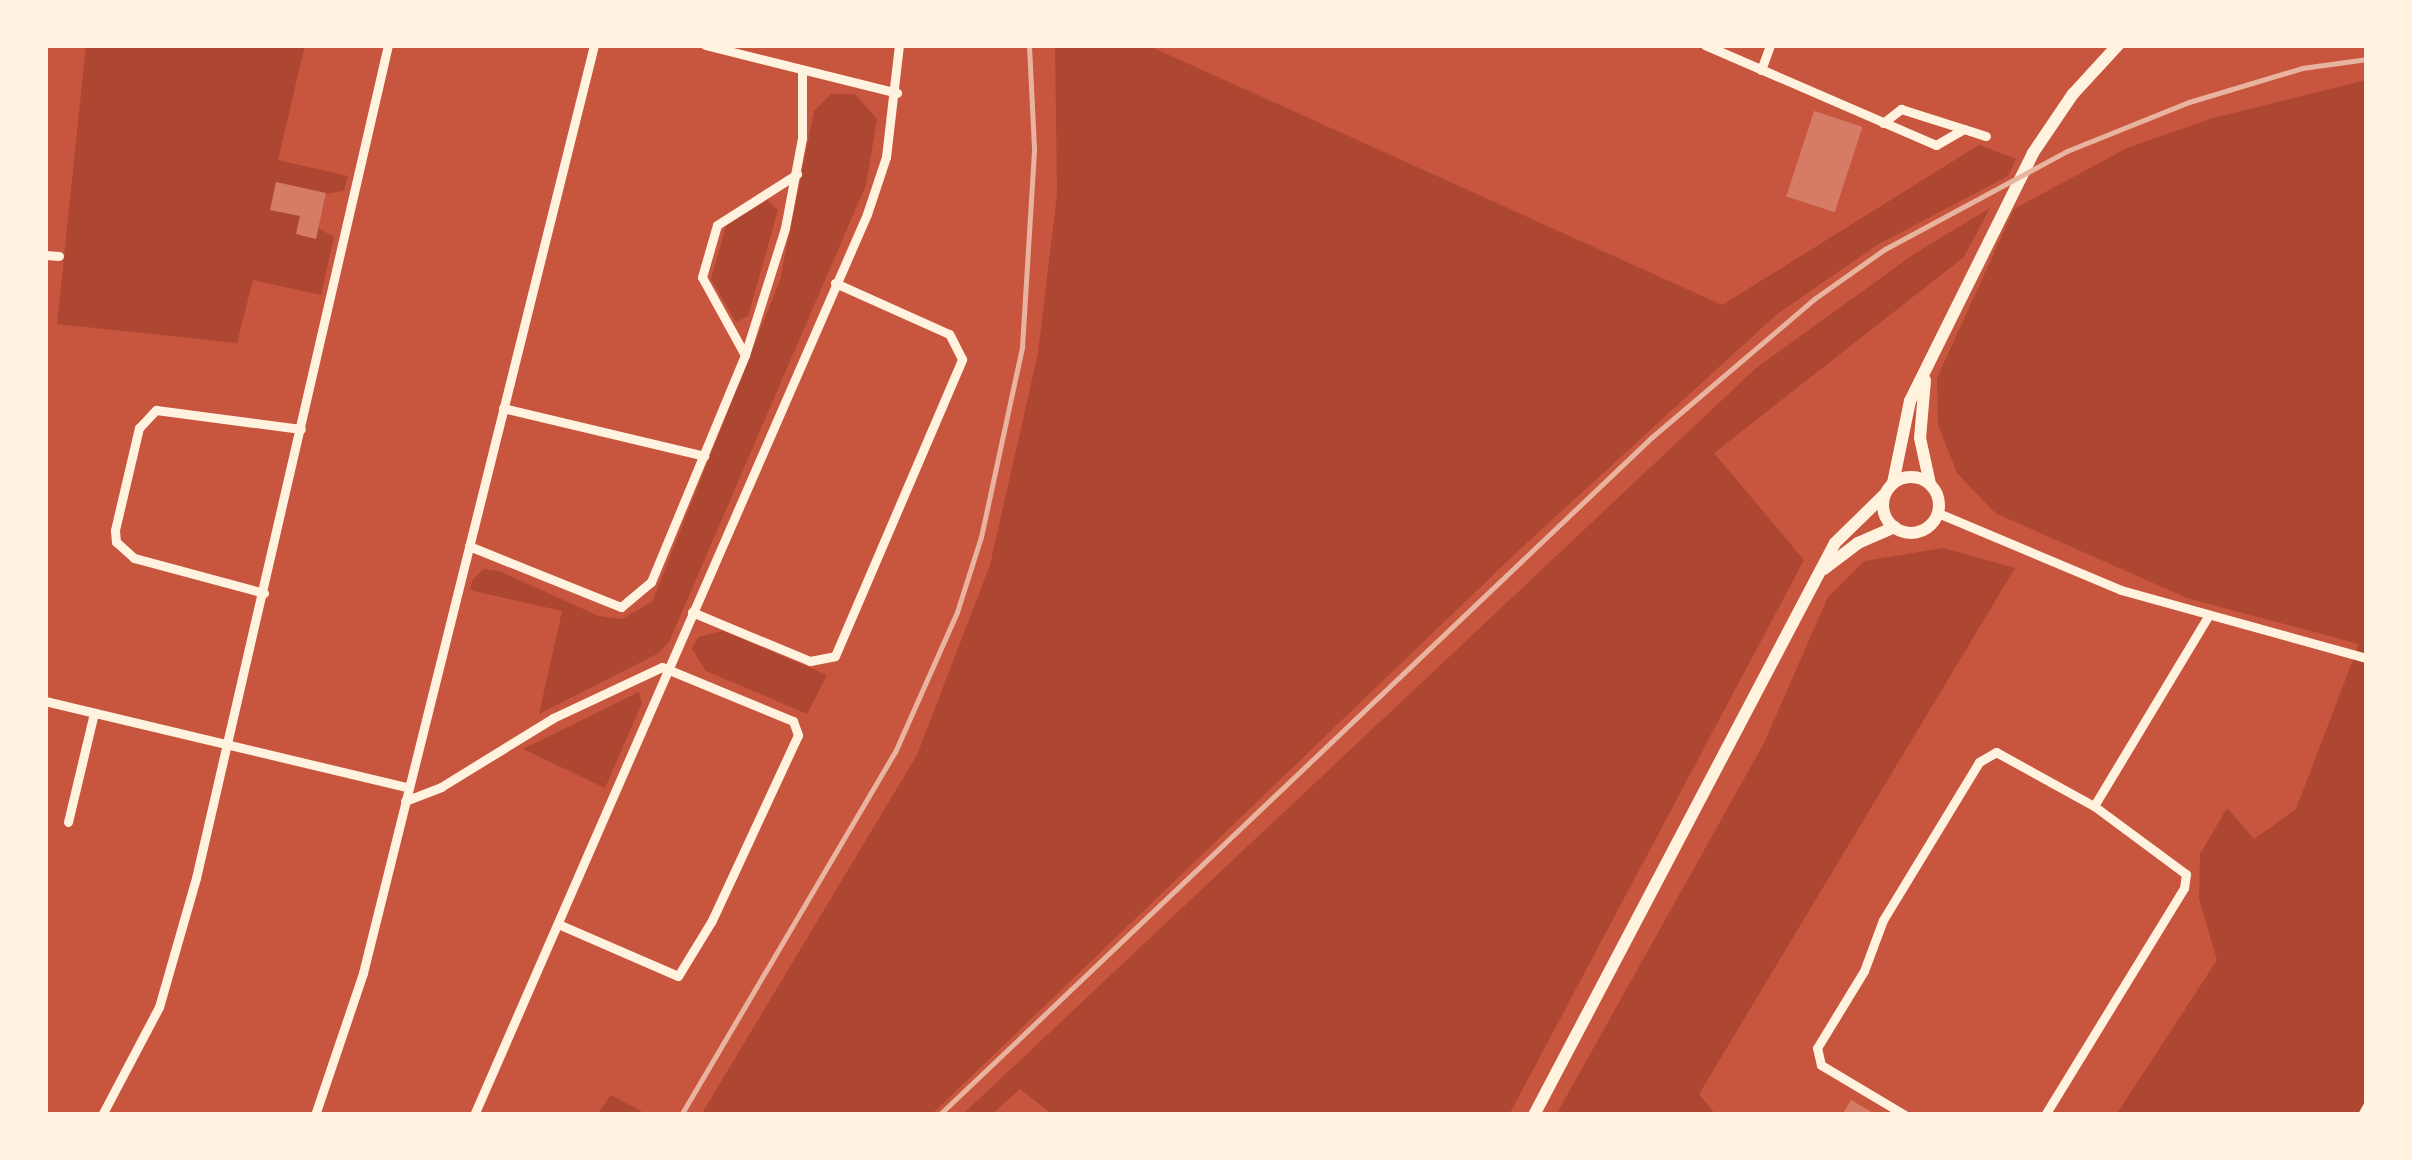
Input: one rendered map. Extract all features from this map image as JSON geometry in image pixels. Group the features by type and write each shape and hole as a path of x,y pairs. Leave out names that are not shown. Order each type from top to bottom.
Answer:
{"main road":[{"path":"1895,528 1884,512 1900,432 1927,368 2044,135 2118,45"},
{"path":"1815,578 1858,543 1895,528 1917,532 1938,512 1920,438 1927,368"},
{"path":"1534,1115 1815,578 1847,527 1908,477 1930,484"}],"street":[{"path":"102,1115 159,1007 231,746 388,45"},
{"path":"315,1115 363,973 594,45"},
{"path":"705,45 897,94"},
{"path":"474,1115 835,284 886,157 897,94 899,45"},
{"path":"1705,45 1936,146 1964,129"},
{"path":"1761,70 1770,45"},
{"path":"468,546 621,607 651,582 744,355 798,174 802,70"},
{"path":"1883,123 1901,110 1986,136"},
{"path":"744,355 702,276 717,225 798,174"},
{"path":"45,255 59,256"},
{"path":"692,612 810,661 835,656 962,359 949,334 835,284"},
{"path":"503,408 704,456"},
{"path":"264,593 134,558 116,542 115,530 139,428 156,410 301,429"},
{"path":"1938,512 2108,585 2367,658"},
{"path":"2094,806 2208,616"},
{"path":"405,802 441,787 552,718 669,666 789,716 798,735 711,922 678,976 558,924"},
{"path":"45,702 409,788"},
{"path":"68,822 94,713"},
{"path":"1905,1115 1821,1065 1818,1048 1864,972 1883,920 1979,762 1996,752 2094,806 2179,864 2184,888 2045,1115"},
{"path":"2361,1115 2367,1104"}],"shaded area":[{"path":"86,45 305,45 278,160 348,176 344,191 326,194 318,228 334,237 321,295 253,280 237,343 57,324"},
{"path":"1055,45 1147,45 1722,305 1979,145 2016,159 2008,176 1877,245 1776,315 1517,552 931,1115 701,1115 917,755 990,565 1038,353 1057,194"},
{"path":"2367,80 2367,1115 2116,1115 2217,960 2199,899 2200,854 2227,808 2254,839 2296,809 2359,644 2187,598 1995,513 1957,473 1938,425 1937,378 2014,209 2127,148 2213,118"},
{"path":"831,94 855,94 877,119 866,185 669,642 659,653 539,714 562,611 470,590 473,579 484,569 499,571 599,616 622,619 652,602 780,280 814,111"},
{"path":"767,200 778,210 748,316 736,322 711,279 726,226"},
{"path":"1990,208 1964,257 1714,453 1804,560 1509,1115 1053,1115 1020,1089 991,1115 962,1115 1756,368 1914,254"},
{"path":"1943,548 2015,568 1699,1094 1716,1115 1556,1115 1764,743 1828,597 1864,561"},
{"path":"723,631 827,675 807,714 706,671 692,649 698,637"},
{"path":"639,692 642,703 605,788 523,749"},
{"path":"611,1095 648,1115 597,1115"}],"building":[{"path":"1814,111 1863,127 1835,212 1786,197"},
{"path":"276,182 326,193 316,239 296,234 300,216 270,210"},
{"path":"1851,1100 1877,1115 1842,1115"}],"railway":[{"path":"681,1115 895,752 957,612 981,537 1022,347 1034,148 1029,45"},
{"path":"939,1115 1652,437 1814,299 1885,249 2067,151 2189,102 2302,68 2367,59"}]}
